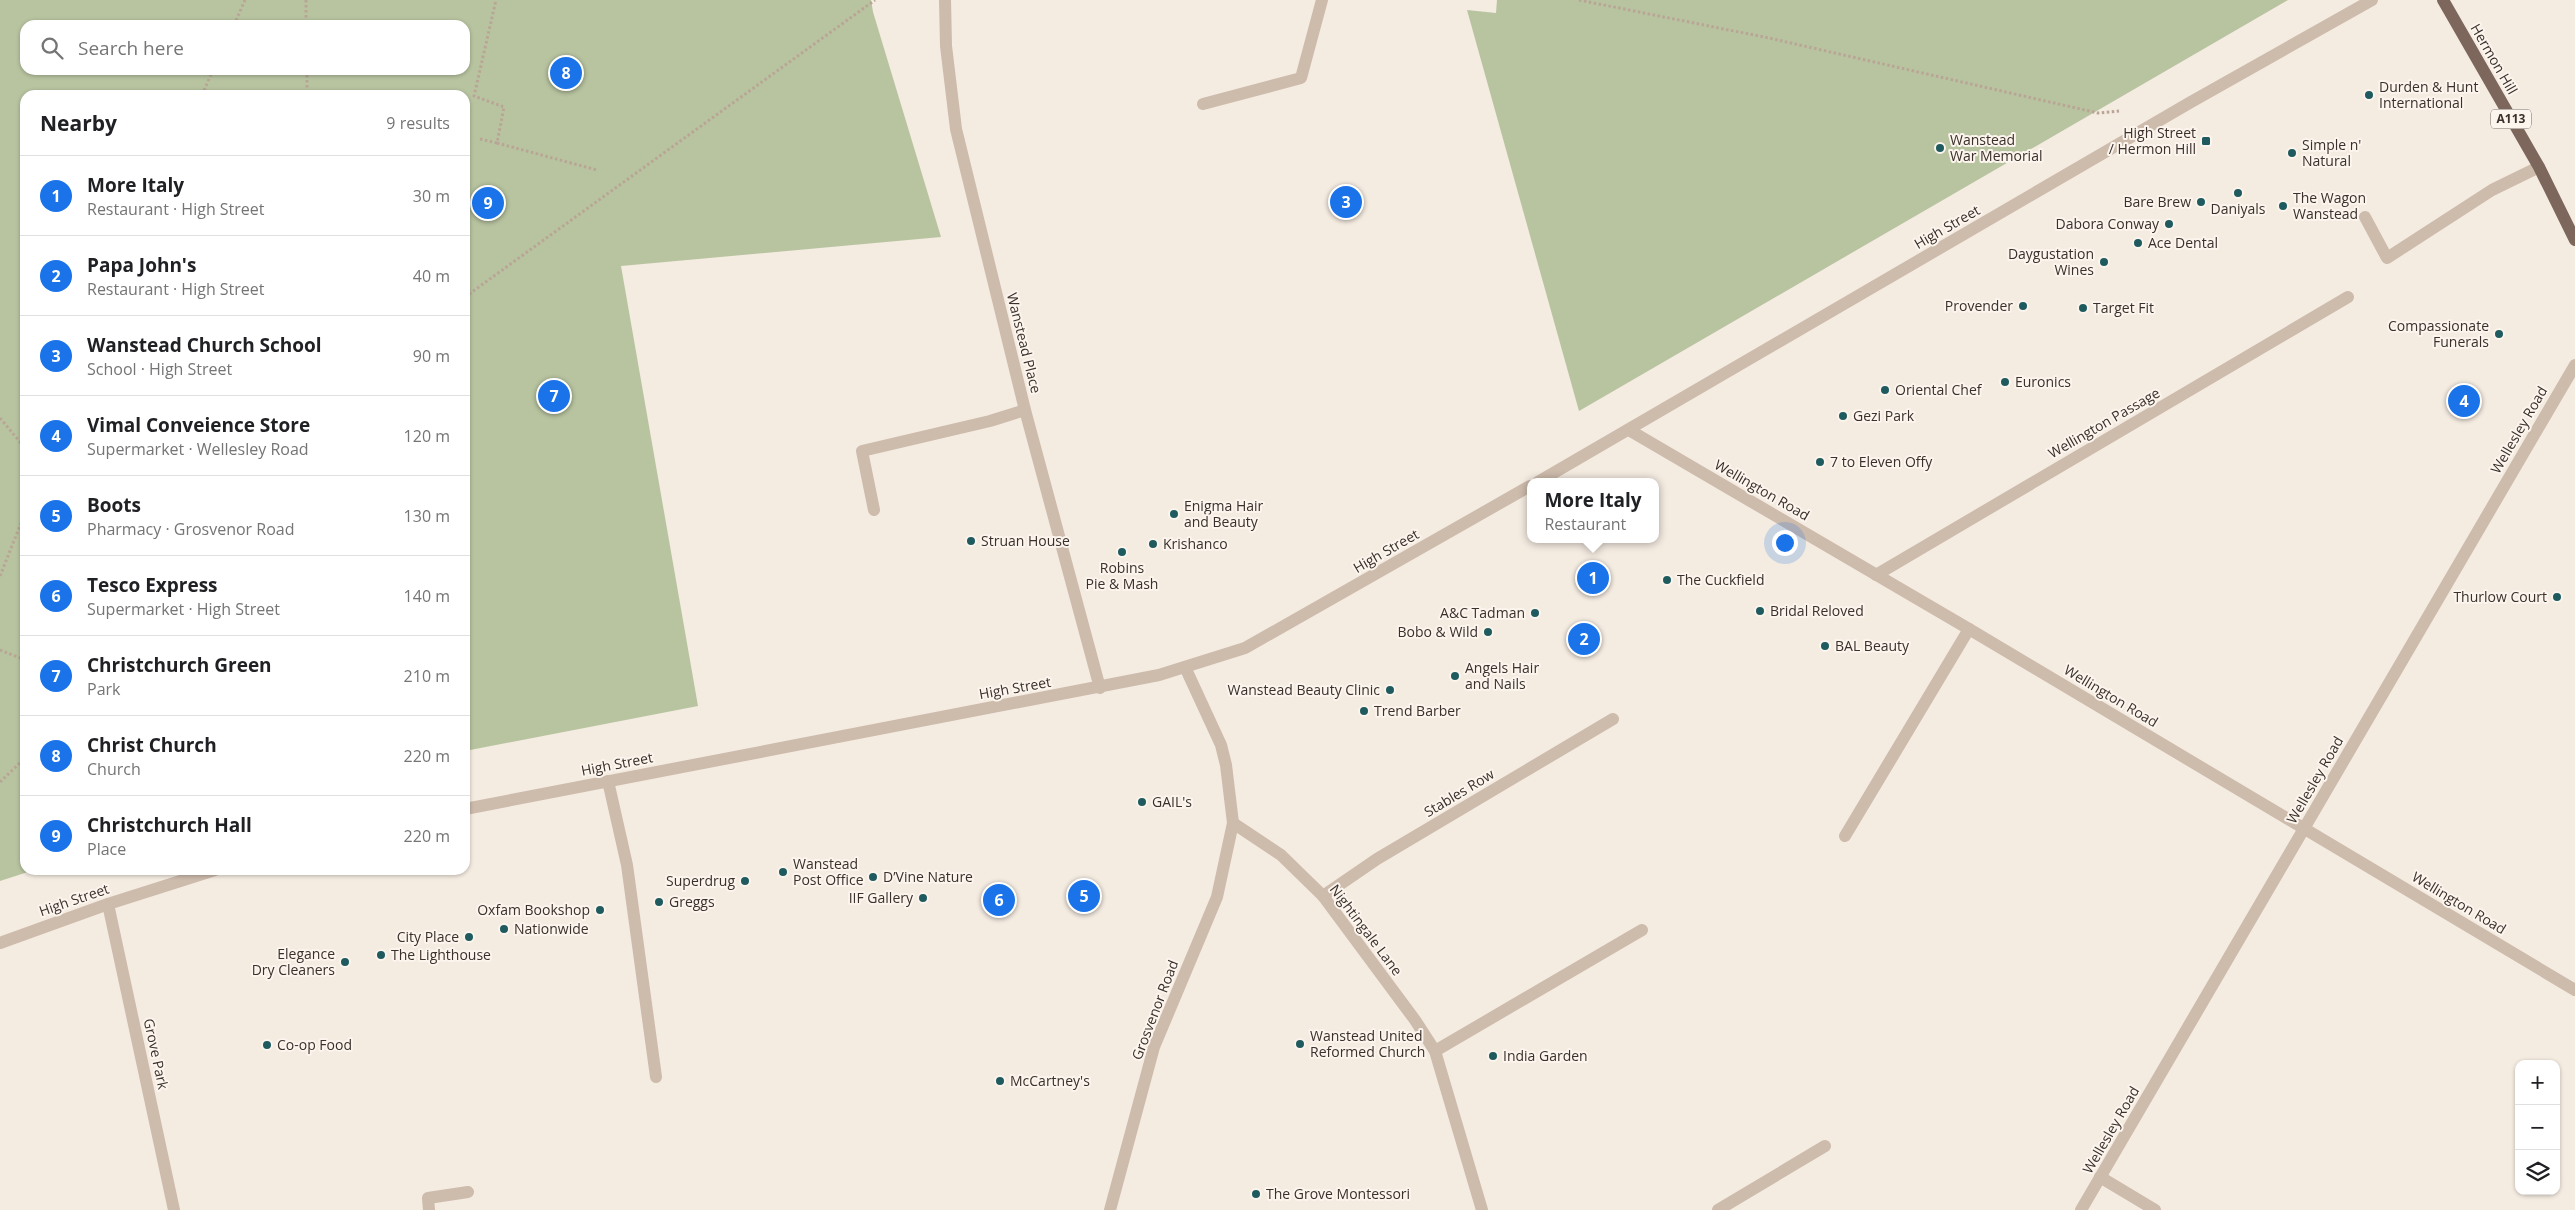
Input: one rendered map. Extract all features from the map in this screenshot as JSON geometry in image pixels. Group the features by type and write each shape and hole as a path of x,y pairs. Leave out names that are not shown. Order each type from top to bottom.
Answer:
{"main road":[{"name":"Hermon Hill","path":"2443,0 2539,167 2575,240"}],"street":[{"name":"Wanstead Place","path":"945,0 946,46 956,129 1025,410 1100,688"},
{"path":"1203,104 1301,78 1322,0"},
{"name":"High Street","path":"1545,478 2174,112 2372,0"},
{"path":"2365,217 2387,258 2492,190 2539,167"},
{"name":"Wellington Passage","path":"1876,574 2348,297"},
{"name":"Wellesley Road","path":"2081,1210 2575,365"},
{"path":"874,510 862,451 1025,410"},
{"name":"Wellington Road","path":"1629,430 1969,629 2575,990"},
{"name":"High Street","path":"470,808 1100,688 1185,667 1245,648 1527,488"},
{"path":"1845,836 1969,629"},
{"path":"1185,667 1220,745 1226,764 1233,823"},
{"name":"Stables Row","path":"1323,896 1377,859 1613,719"},
{"path":"608,781 627,865 656,1078"},
{"name":"Nightingale Lane","path":"1233,823 1281,855 1323,896 1415,1020 1435,1051 1482,1210"},
{"name":"Grosvenor Road","path":"1110,1210 1154,1047 1217,897 1233,823"},
{"name":"High Street","path":"0,943 108,904 199,875"},
{"name":"Grove Park","path":"108,904 174,1210"},
{"path":"1435,1051 1642,930"},
{"path":"1718,1210 1825,1146"},
{"path":"2100,1177 2155,1210"},
{"path":"429,1210 428,1198 468,1192"}],"path":[{"path":"236,20 245,0"},
{"path":"306,0 306,20"},
{"path":"496,0 474,96 504,107 497,143"},
{"path":"470,293 875,0"},
{"path":"1579,0 1769,38 2098,113 2124,110"},
{"path":"204,90 211,75"},
{"path":"307,75 307,90"},
{"path":"480,138 596,170"},
{"path":"0,418 20,442"},
{"path":"0,576 20,526"},
{"path":"0,650 20,658"},
{"path":"0,782 20,763"}],"green space":[{"path":"0,0 871,0 941,237 621,266 698,706 470,750 470,90 20,90 20,875 0,881"},
{"path":"1497,0 2288,0 1579,411 1467,10 1496,13"}],"place":[{"name":"Christ Church","path":"566,73"},
{"name":"Durden & Hunt International","path":"2369,95"},
{"name":"High Street / Hermon Hill","path":"2206,141"},
{"name":"Wanstead War Memorial","path":"1940,148"},
{"name":"Simple n' Natural","path":"2292,153"},
{"name":"Daniyals","path":"2238,193"},
{"name":"Wanstead Church School","path":"1346,202"},
{"name":"Bare Brew","path":"2201,202"},
{"name":"Christchurch Hall","path":"488,203"},
{"name":"The Wagon Wanstead","path":"2283,206"},
{"name":"Dabora Conway","path":"2169,224"},
{"name":"Ace Dental","path":"2138,243"},
{"name":"Daygustation Wines","path":"2104,262"},
{"name":"Provender","path":"2023,306"},
{"name":"Target Fit","path":"2083,308"},
{"name":"Compassionate Funerals","path":"2499,334"},
{"name":"Euronics","path":"2005,382"},
{"name":"Oriental Chef","path":"1885,390"},
{"name":"Christchurch Green","path":"554,396"},
{"name":"Vimal Conveience Store","path":"2464,401"},
{"name":"Gezi Park","path":"1843,416"},
{"name":"7 to Eleven Offy","path":"1820,462"},
{"name":"Enigma Hair and Beauty","path":"1174,514"},
{"name":"Struan House","path":"971,541"},
{"name":"Krishanco","path":"1153,544"},
{"name":"Robins Pie & Mash","path":"1122,552"},
{"name":"More Italy","path":"1593,578"},
{"name":"The Cuckfield","path":"1667,580"},
{"name":"Thurlow Court","path":"2557,597"},
{"name":"Bridal Reloved","path":"1760,611"},
{"name":"A&C Tadman","path":"1535,613"},
{"name":"Bobo & Wild","path":"1488,632"},
{"name":"Papa John's","path":"1584,639"},
{"name":"BAL Beauty","path":"1825,646"},
{"name":"Angels Hair and Nails","path":"1455,676"},
{"name":"Wanstead Beauty Clinic","path":"1390,690"},
{"name":"Trend Barber","path":"1364,711"},
{"name":"GAIL's","path":"1142,802"},
{"name":"Wanstead Post Office","path":"783,872"},
{"name":"D’Vine Nature","path":"873,877"},
{"name":"Superdrug","path":"745,881"},
{"name":"Boots","path":"1084,896"},
{"name":"IIF Gallery","path":"923,898"},
{"name":"Tesco Express","path":"999,900"},
{"name":"Greggs","path":"659,902"},
{"name":"Oxfam Bookshop","path":"600,910"},
{"name":"Nationwide","path":"504,929"},
{"name":"City Place","path":"469,937"},
{"name":"The Lighthouse","path":"381,955"},
{"name":"Elegance Dry Cleaners","path":"345,962"},
{"name":"Wanstead United Reformed Church","path":"1300,1044"},
{"name":"Co-op Food","path":"267,1045"},
{"name":"India Garden","path":"1493,1056"},
{"name":"McCartney's","path":"1000,1081"},
{"name":"The Grove Montessori","path":"1256,1194"}]}
